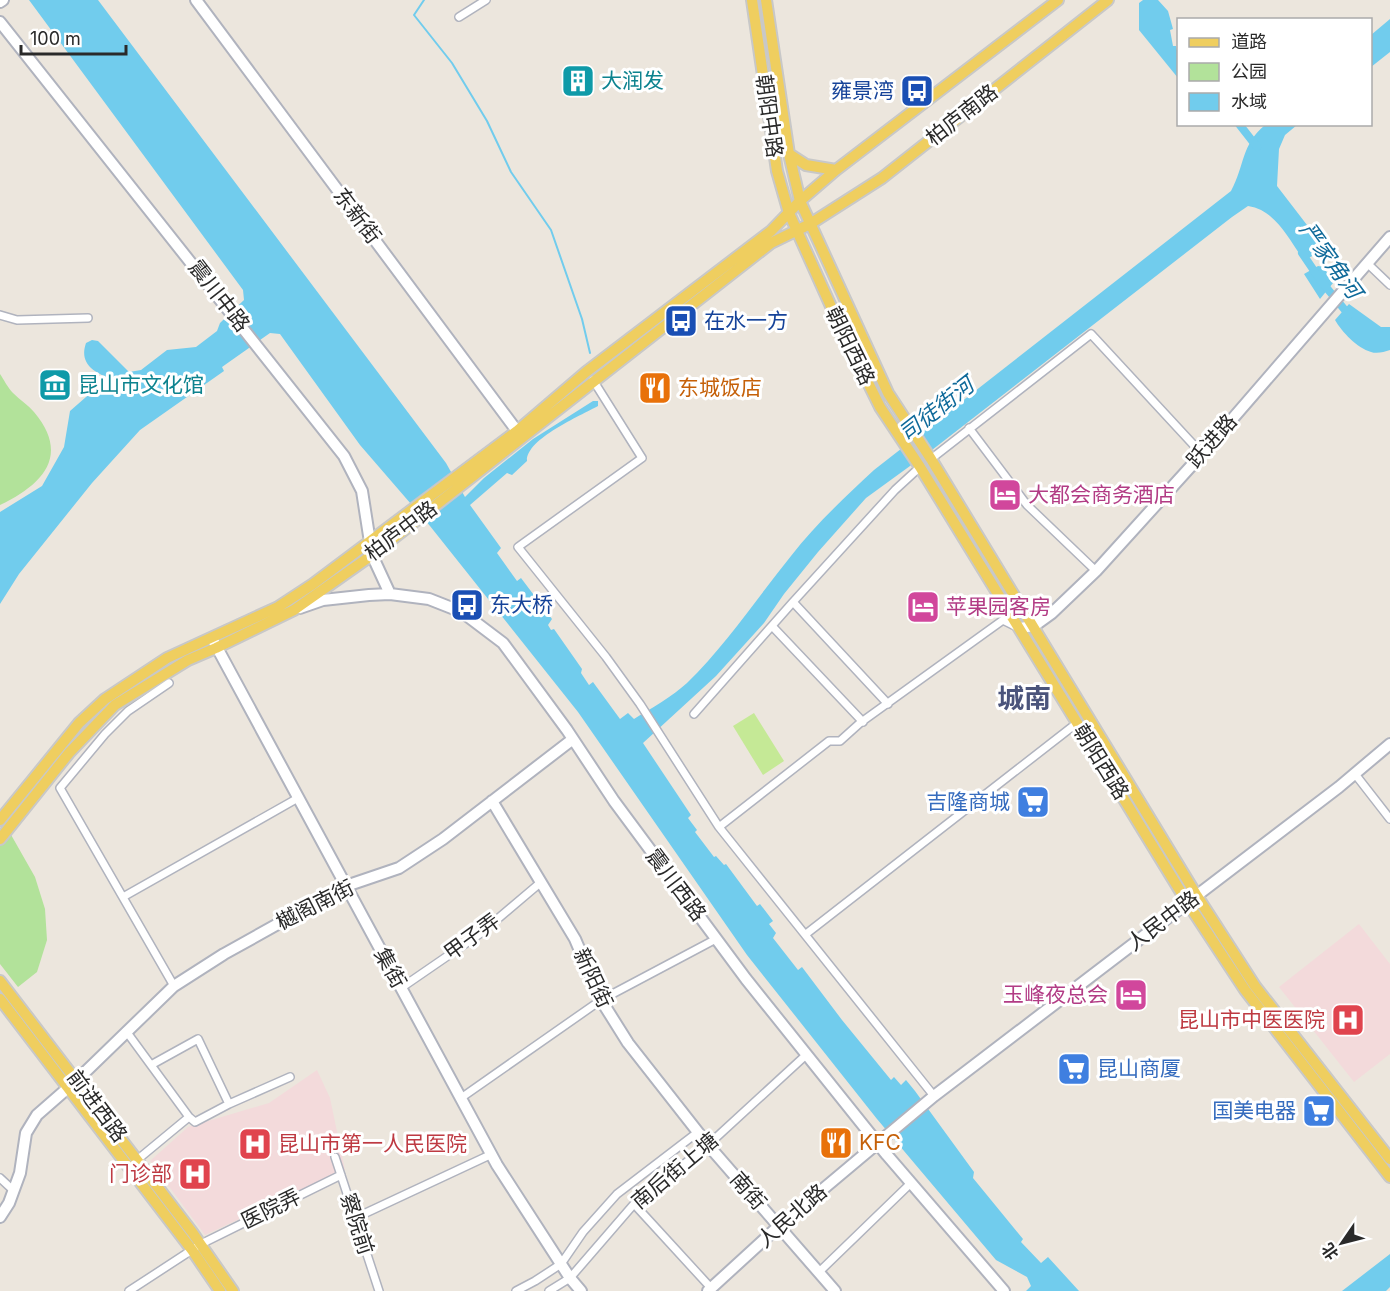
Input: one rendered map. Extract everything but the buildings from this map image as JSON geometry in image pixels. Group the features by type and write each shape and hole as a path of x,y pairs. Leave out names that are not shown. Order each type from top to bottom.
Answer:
{"main road":[{"name":"朝阳中路","path":"752,0 777,171 789,213 797,230"},
{"name":"朝阳中路","path":"766,0 789,154 800,201 810,224"},
{"name":"柏庐南路","path":"800,201 836,170 1058,0"},
{"name":"柏庐南路","path":"810,224 882,178 1108,0"},
{"path":"789,154 806,165 836,170"},
{"name":"柏庐中路","path":"0,839 69,753 116,705 188,660 294,610 372,555 586,372 771,231 800,201"},
{"name":"柏庐中路","path":"0,820 92,709 167,658 295,597 390,525 473,469 593,380 771,243 810,224"},
{"name":"朝阳西路","path":"810,224 888,393 1034,626 1197,896 1255,986 1390,1159"},
{"name":"朝阳西路","path":"797,230 838,322 875,396 1187,902 1245,990 1390,1177"},
{"name":"前进西路","path":"0,981 8,1009"},
{"name":"前进西路","path":"0,999 138,1160 196,1247 220,1291"},
{"name":"前进西路","path":"73,1083 196,1247 233,1291"}],"street":[{"name":"东新街","path":"196,0 517,431"},
{"path":"459,16 486,0"},
{"name":"震川中路","path":"0,22 344,456 362,490 368,542 390,594"},
{"name":"跃进路","path":"1020,628 1034,626 1052,613 1096,571 1202,454 1390,237"},
{"path":"1367,263 1390,285"},
{"path":"0,315 16,320 88,318"},
{"path":"930,457 1091,334 1202,454"},
{"path":"593,380 642,458 518,547 606,657 640,704 719,827 934,1096"},
{"path":"969,428 1027,505 1096,571"},
{"path":"694,714 919,465"},
{"name":"震川西路","path":"294,610 324,600 390,594 429,599 462,612 503,643 573,739 614,801 806,1056 1004,1291"},
{"path":"793,602 888,704"},
{"path":"719,827 829,741 840,741 1003,620 1020,628"},
{"path":"772,626 863,722"},
{"name":"集街","path":"212,637 492,1154 570,1278 581,1291"},
{"path":"169,683 128,711 105,734 60,788 174,986"},
{"path":"806,934 1077,723"},
{"name":"樾阁南街","path":"0,1217 14,1191 20,1173 26,1133 37,1114 73,1083 174,986 224,954 346,886 399,868 443,839 573,739"},
{"name":"人民中路","path":"877,1143 934,1096 1197,896 1390,744"},
{"path":"1354,774 1390,819"},
{"path":"123,897 298,798"},
{"name":"新阳街","path":"492,801 575,939 601,1000 628,1043 708,1145"},
{"name":"甲子弄","path":"401,988 481,933 540,884"},
{"path":"461,1098 601,1000 716,939"},
{"path":"126,1031 195,1122 290,1077"},
{"path":"151,1065 198,1039 229,1104"},
{"name":"南后街上塘","path":"549,1291 570,1278 634,1204 708,1145 806,1056"},
{"path":"138,1160 189,1117"},
{"path":"516,1291 561,1263 583,1232 617,1194 698,1132"},
{"name":"人民北路","path":"710,1290 779,1226 877,1143"},
{"name":"南街","path":"708,1145 835,1291"},
{"path":"355,1218 492,1154"},
{"name":"察院前","path":"335,1157 379,1291"},
{"name":"医院弄","path":"129,1291 196,1247 341,1175"},
{"path":"0,1178 14,1191"},
{"path":"819,1272 911,1183"},
{"path":"634,1204 710,1290"}],"shaded area":[{"name":"昆山市中医医院","path":"1359,924 1390,964 1390,1054 1354,1082 1279,987"},
{"name":"昆山市第一人民医院","path":"317,1070 330,1098 345,1170 205,1235 150,1161 188,1127 269,1103"}],"green space":[{"path":"0,374 11,391 34,412 45,428 50,442 51,455 47,468 39,478 15,497 0,505"},
{"path":"754,713 784,761 763,775 733,726"},
{"path":"10,833 35,877 45,909 47,940 37,972 18,987 0,964 0,846"}],"water":[{"path":"29,0 98,0 446,463 465,497 484,478 533,439 593,401 598,401 598,406 544,437 529,453 527,461 512,475 507,473 470,505 501,548 497,553 517,581 521,578 552,619 548,625 551,630 554,629 582,669 581,673 589,685 593,682 620,719 628,713 634,719 687,683 728,637 810,533 874,470 1231,191 1247,148 1264,126 1296,126 1285,135 1279,149 1277,186 1307,225 1321,252 1304,260 1281,227 1258,209 1248,206 1232,217 932,450 866,498 818,552 764,623 716,676 643,743 691,815 688,818 697,830 695,832 714,857 716,856 724,865 726,864 757,906 760,904 773,921 769,924 776,933 773,938 798,970 802,967 891,1080 894,1077 901,1085 906,1080 974,1172 973,1178 1023,1239 1021,1242 1041,1263 1048,1257 1079,1291 1026,1291 1031,1286 1027,1277 996,1260 877,1119 747,955 578,712 430,526 360,445 280,334 270,333 222,367 224,371 140,430 92,483 19,574 0,604 0,512 42,486 64,447 70,411 94,390 109,385 109,378 93,370 86,361 84,350 86,343 92,340 98,341 129,372 141,370 167,350 196,347 217,331 220,323 244,300 243,290"},
{"path":"1143,0 1158,0 1168,11 1173,29 1170,30 1173,46 1176,46 1177,50 1177,77 1139,30 1139,3"},
{"path":"1390,19 1390,52 1372,66 1372,34"},
{"path":"1318,266 1324,267 1333,283 1320,299 1304,274"},
{"path":"1349,304 1381,327 1390,327 1390,350 1371,352 1360,347 1346,334 1335,320"},
{"path":"1390,1254 1390,1287 1386,1291 1342,1291"}],"waterway":[{"path":"424,0 414,15 452,63 487,121 511,172 551,230 582,319 590,353"},
{"path":"1241,126 1257,147"},
{"name":"严家角河","path":"1302,253 1349,315"}],"place":[{"name":"大润发","path":"578,81"},
{"name":"雍景湾","path":"917,91"},
{"name":"在水一方","path":"681,321"},
{"name":"昆山市文化馆","path":"55,385"},
{"name":"东城饭店","path":"655,388"},
{"name":"大都会商务酒店","path":"1005,495"},
{"name":"东大桥","path":"467,605"},
{"name":"苹果园客房","path":"923,607"},
{"name":"吉隆商城","path":"1033,802"},
{"name":"玉峰夜总会","path":"1131,995"},
{"name":"昆山市中医医院","path":"1348,1020"},
{"name":"昆山商厦","path":"1074,1069"},
{"name":"国美电器","path":"1319,1111"},
{"name":"KFC","path":"836,1143"},
{"name":"昆山市第一人民医院","path":"255,1144"},
{"name":"门诊部","path":"195,1174"}],"district":[{"name":"城南","path":"1024,699"}],"water label":[{"name":"司徒街河","path":"936,409"}]}
